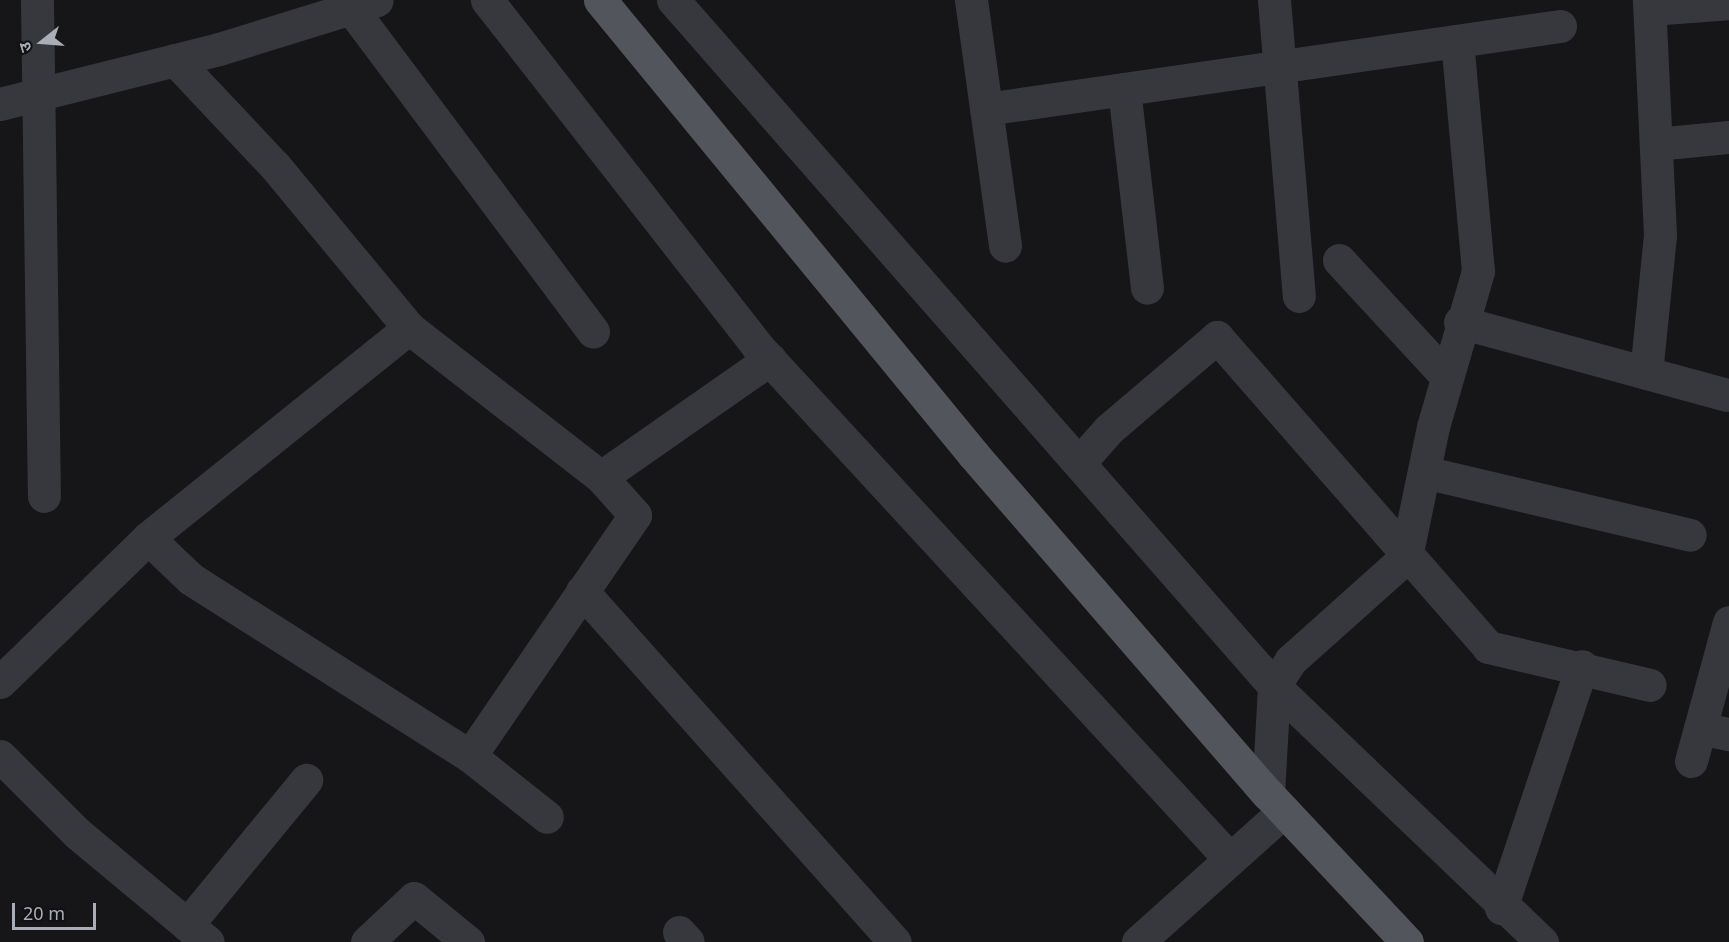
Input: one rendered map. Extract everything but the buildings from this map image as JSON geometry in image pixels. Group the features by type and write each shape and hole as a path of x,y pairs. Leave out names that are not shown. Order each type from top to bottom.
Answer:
{"main road":[{"path":"600,0 973,454 1276,803 1407,942"}],"street":[{"path":"38,0 44,496"},
{"path":"487,0 770,358 1229,858"},
{"path":"673,0 1274,686 1501,908 1542,942"},
{"path":"971,0 1005,246"},
{"path":"1274,0 1299,296"},
{"path":"1646,373 1660,235 1650,4 1729,3"},
{"path":"0,104 40,96 175,60 364,4 593,331"},
{"path":"986,109 1560,26"},
{"path":"1138,942 1229,858 1276,803 1274,686 1291,660 1406,557 1446,376 1460,322 1478,272 1457,41"},
{"path":"175,60 275,166 409,328 601,477 634,515 470,756"},
{"path":"1124,89 1147,288"},
{"path":"1656,144 1729,137"},
{"path":"1339,260 1446,376"},
{"path":"1460,322 1726,395"},
{"path":"0,682 148,538 409,328"},
{"path":"1079,463 1109,429 1217,338 1406,557 1488,646 1582,666 1650,685"},
{"path":"601,477 770,358"},
{"path":"1424,472 1690,535"},
{"path":"148,538 191,579 470,756 547,817"},
{"path":"582,591 895,942"},
{"path":"1691,761 1714,731 1729,622"},
{"path":"1501,908 1582,666"},
{"path":"0,756 77,832 197,933 306,780"},
{"path":"366,942 414,898 468,942"}]}
